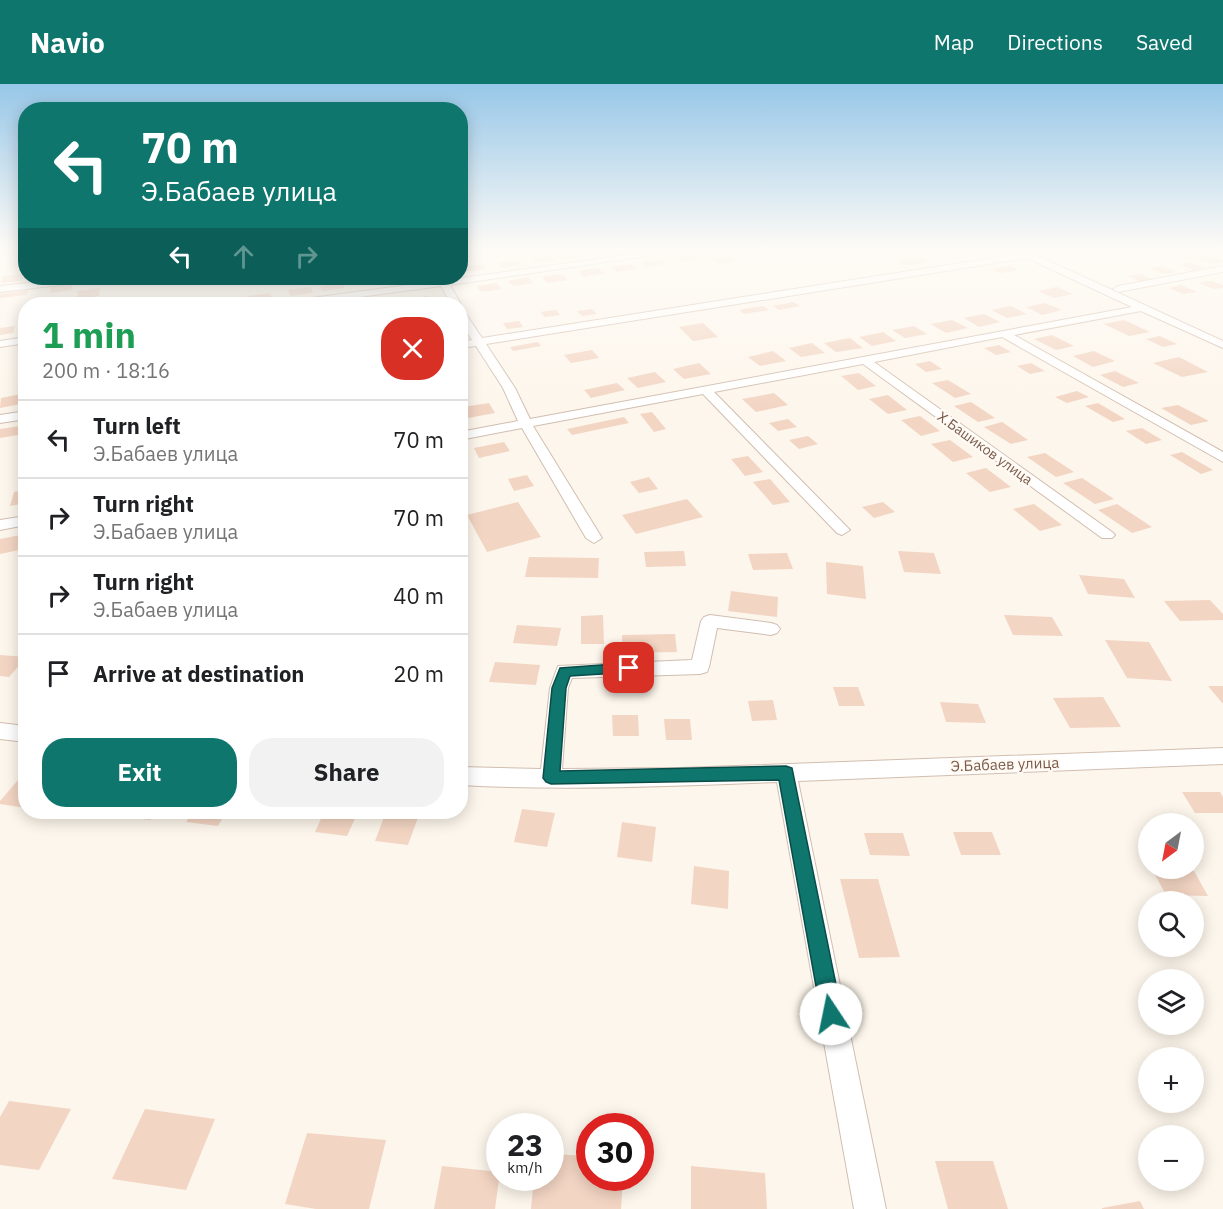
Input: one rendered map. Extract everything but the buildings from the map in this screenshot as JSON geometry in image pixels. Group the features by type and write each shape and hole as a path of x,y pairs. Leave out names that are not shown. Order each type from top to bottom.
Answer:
{"street":[{"path":"468,344 731,302"},
{"path":"1129,302 1223,345"},
{"path":"1147,302 1223,334"},
{"path":"468,434 1142,308"},
{"path":"468,325 509,388 525,423 594,538"},
{"path":"1004,334 1223,458"},
{"path":"0,344 18,341"},
{"name":"Х.Башиков улица","path":"865,360 1107,536"},
{"path":"705,389 842,530"},
{"path":"0,419 18,416"},
{"path":"0,525 18,522"},
{"path":"551,778 559,688 565,671 700,667 710,621 771,629"},
{"path":"0,731 18,733"},
{"name":"Э.Бабаев улица","path":"468,776 551,778 786,773 1223,756"},
{"path":"786,773 870,1209"}],"route":[{"path":"629,668 565,671 559,688 551,778 786,773 831,1014"}]}
